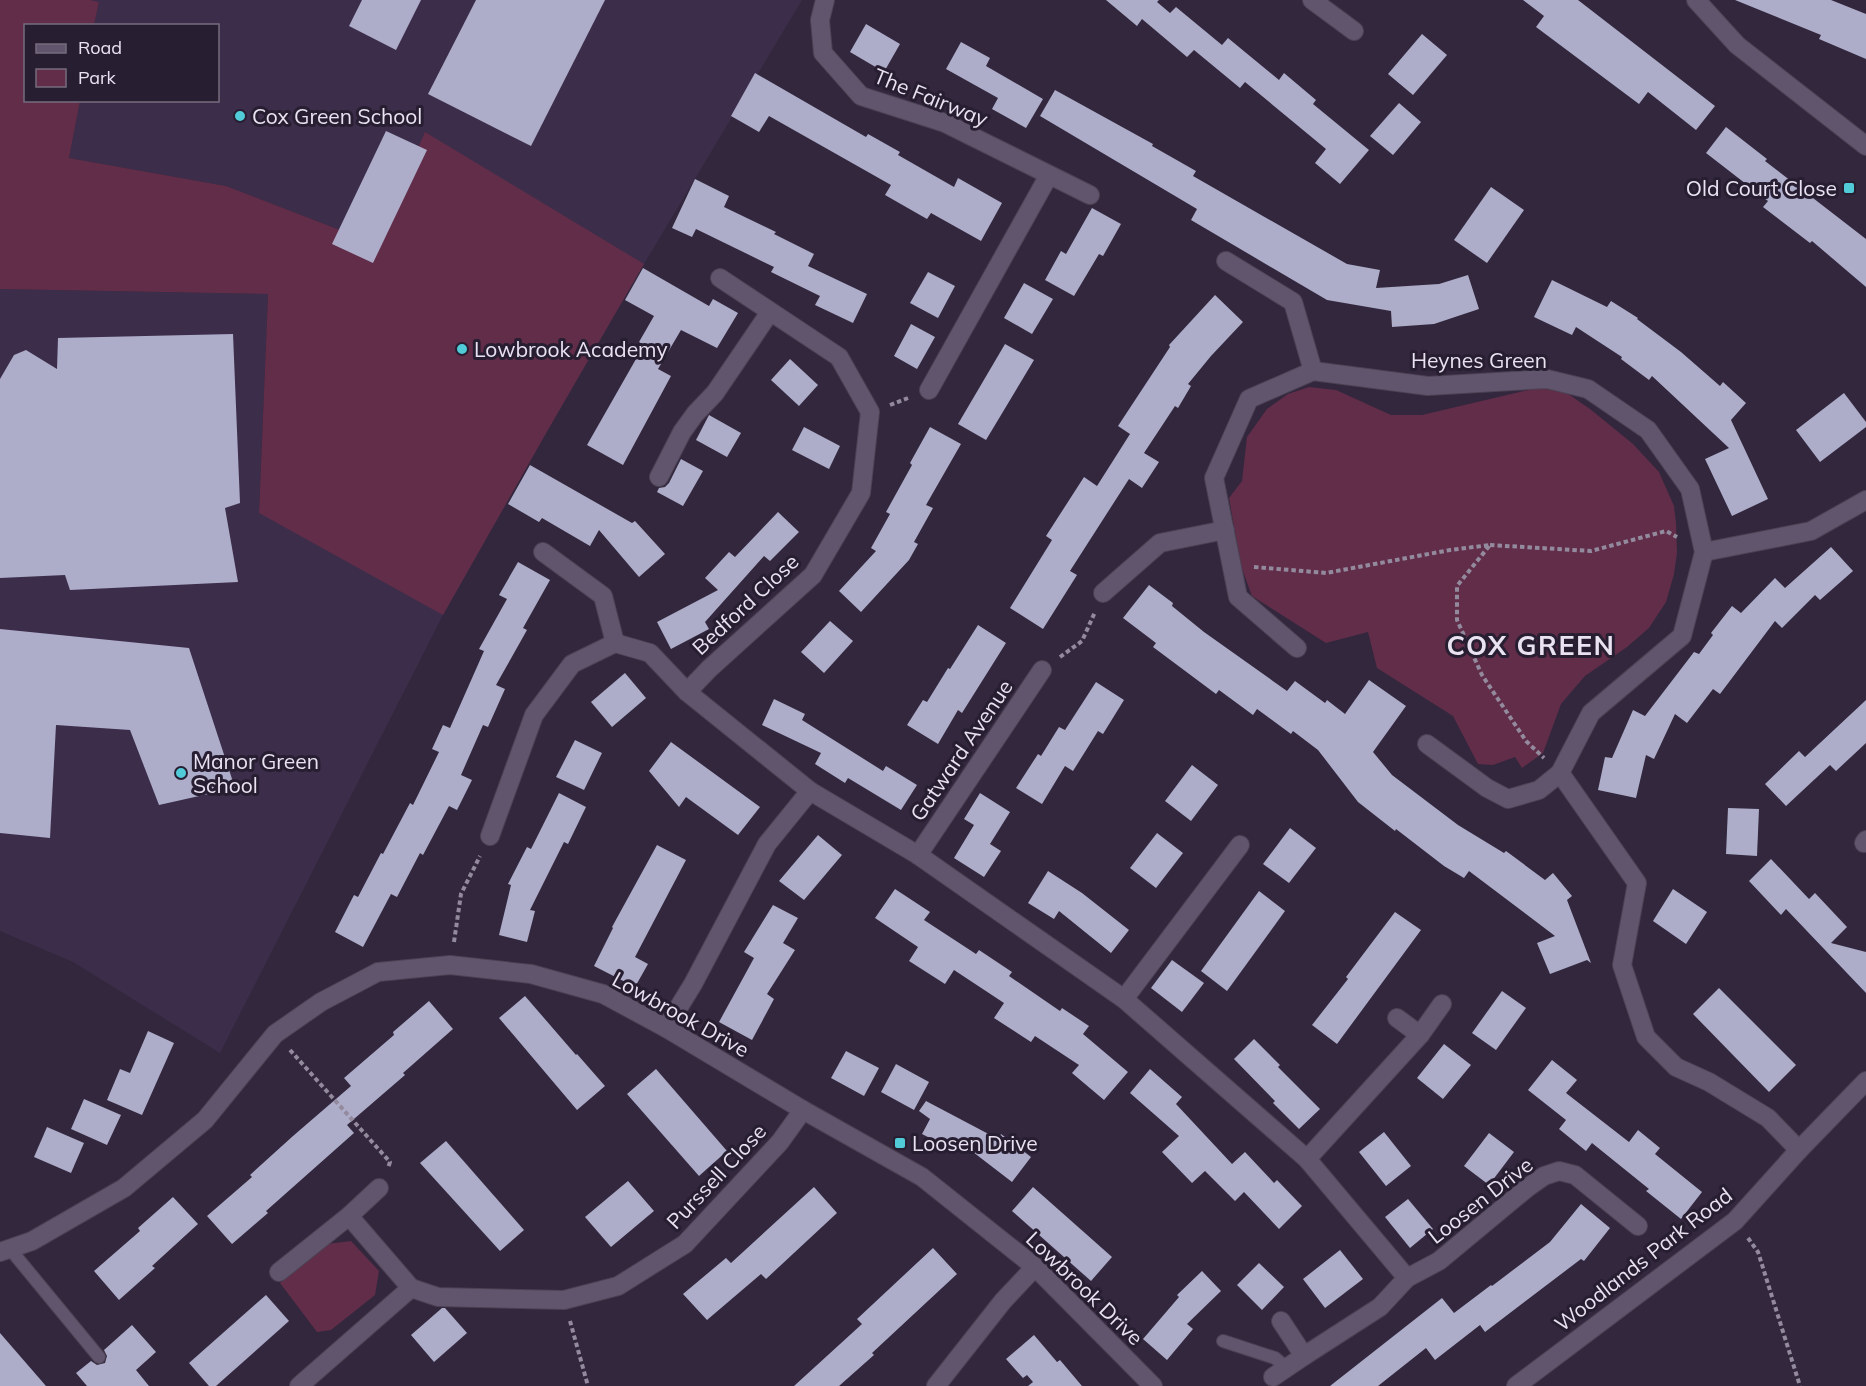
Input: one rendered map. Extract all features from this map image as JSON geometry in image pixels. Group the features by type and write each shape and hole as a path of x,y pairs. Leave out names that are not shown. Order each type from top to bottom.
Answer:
{"street":[{"name":"The Fairway","path":"825,0 820,20 823,53 861,96 945,123 1090,195"},
{"path":"1312,0 1354,31"},
{"path":"1696,0 1737,45 1866,146"},
{"path":"929,390 1049,175"},
{"path":"1226,261 1293,302 1313,371 1249,399 1214,478 1238,597 1298,648"},
{"path":"720,278 839,357 870,412"},
{"path":"659,477 689,423 715,393 771,312"},
{"name":"Heynes Green","path":"1313,371 1428,386 1547,379 1588,389 1648,430 1690,489 1704,552 1683,636 1591,713 1560,773 1539,790 1508,799 1487,788 1427,744"},
{"name":"Bedford Close","path":"687,692 709,669 813,575 861,494 870,412"},
{"path":"1704,552 1811,531 1866,500"},
{"path":"1103,593 1160,543 1225,530"},
{"path":"543,552 603,596 615,643"},
{"path":"489,836 534,715 573,664 615,643 650,653 687,692 810,791 918,855 1124,999 1307,1159 1407,1278"},
{"name":"Gatward Avenue","path":"918,855 1042,670"},
{"path":"1560,773 1636,883 1622,965 1646,1036 1676,1067 1709,1082 1768,1118 1799,1150"},
{"path":"666,1028 693,984 767,844 810,791"},
{"path":"1124,999 1240,844"},
{"name":"Lowbrook Drive","path":"5,1251 32,1241 124,1188 205,1120 275,1034 321,1002 378,972 450,965 531,974 603,994 666,1028 803,1110 922,1177 1035,1268 1154,1386"},
{"path":"1307,1159 1420,1035 1442,1004"},
{"path":"1397,1017 1420,1035"},
{"name":"Woodlands Park Road","path":"1516,1386 1735,1221 1866,1081"},
{"name":"Purssell Close","path":"411,1288 438,1297 564,1300 618,1286 685,1244 780,1142 803,1110"},
{"name":"Loosen Drive","path":"1280,1372 1380,1307 1407,1278 1439,1261 1544,1176 1559,1171 1575,1175 1638,1226"},
{"path":"279,1272 349,1216 379,1188"},
{"path":"299,1386 411,1288 349,1216"},
{"path":"936,1386 1004,1301 1035,1268"},
{"path":"1281,1321 1304,1356"}],"lane":[{"path":"5,1251 99,1357"},
{"path":"1223,1341 1275,1358 1280,1372"}],"path":[{"path":"870,412 929,390"},
{"path":"1232,566 1326,573 1450,550 1490,545 1591,551 1666,531 1704,552"},
{"path":"1490,545 1457,586 1457,620 1482,675 1519,732 1560,773"},
{"path":"1042,670 1082,641 1103,593"},
{"path":"450,965 461,894 489,836"},
{"path":"275,1034 390,1162 379,1188"},
{"path":"1735,1221 1758,1252 1800,1386"},
{"path":"564,1300 588,1386"}],"shaded area":[{"path":"90,0 802,0 644,264 443,615 220,1053 73,962 0,931 0,289 268,294 259,510 376,244 226,186 69,158 80,102 219,102 219,24 94,24 99,2"}],"green space":[{"path":"0,0 90,0 99,2 94,24 24,24 24,102 80,102 69,158 226,186 376,244 425,132 644,264 443,615 259,513 268,294 0,289"},
{"path":"1309,387 1336,390 1391,415 1422,415 1537,388 1564,391 1633,444 1659,472 1674,506 1676,523 1677,553 1666,602 1649,628 1627,647 1585,676 1561,704 1543,753 1522,768 1515,757 1493,765 1478,764 1453,716 1377,668 1368,632 1326,643 1252,596 1241,566 1229,498 1242,481 1247,437 1267,409 1288,394"},
{"path":"351,1241 379,1271 375,1295 331,1330 317,1332 280,1283 327,1244"}],"building":[{"path":"362,0 421,0 396,50 349,26"},
{"path":"476,0 605,0 531,146 428,94"},
{"path":"1106,0 1159,0 1157,2 1170,13 1176,7 1222,45 1228,38 1279,80 1284,73 1316,100 1313,104 1369,150 1340,184 1315,163 1326,149 1245,82 1240,88 1194,50 1187,57 1142,19 1137,26"},
{"path":"1523,0 1578,0 1715,106 1696,130 1648,92 1639,104 1536,27 1544,16"},
{"path":"1735,0 1831,0 1866,14 1866,59 1819,39 1821,35"},
{"path":"866,24 900,44 884,72 850,52"},
{"path":"1422,34 1447,55 1413,95 1388,74"},
{"path":"961,42 990,58 986,66 1043,99 1026,128 992,109 998,98 946,69"},
{"path":"755,73 866,137 868,134 900,152 898,155 954,187 958,178 1002,203 981,241 931,213 927,219 885,195 891,185 769,116 759,132 731,116"},
{"path":"1055,90 1153,144 1152,146 1196,171 1193,176 1347,264 1380,270 1376,288 1439,284 1468,275 1479,309 1434,324 1392,327 1391,311 1327,300 1191,220 1197,209 1040,116"},
{"path":"1399,103 1421,122 1393,155 1370,136"},
{"path":"1726,127 1767,159 1765,161 1866,239 1866,287 1812,241 1810,243 1763,207 1768,201 1706,153"},
{"path":"386,131 427,150 373,263 332,244"},
{"path":"695,179 729,196 724,207 776,232 774,234 814,254 808,266 867,294 853,323 815,305 820,296 771,272 774,267 696,229 692,237 672,228"},
{"path":"1491,187 1524,210 1487,263 1454,240"},
{"path":"1092,208 1121,224 1103,256 1099,254 1074,296 1045,280 1061,251 1066,254"},
{"path":"643,268 709,306 713,299 738,313 717,348 681,330 658,369 671,376 623,465 587,445 644,345 639,342 654,316 625,300"},
{"path":"928,272 955,286 938,318 910,303"},
{"path":"1552,280 1607,307 1611,301 1638,318 1720,386 1723,382 1746,403 1731,420 1768,499 1732,516 1705,459 1729,448 1652,376 1649,380 1621,359 1622,357 1576,327 1572,335 1534,317"},
{"path":"1024,283 1053,299 1032,334 1004,318"},
{"path":"1215,295 1243,322 1188,384 1191,386 1178,408 1175,406 1144,453 1159,462 1142,488 1129,479 1070,571 1077,575 1043,629 1010,608 1052,540 1046,536 1084,477 1097,486 1130,434 1118,426 1170,347 1169,345"},
{"path":"911,324 935,337 917,369 894,356"},
{"path":"233,334 240,503 225,508 238,582 70,590 65,575 0,578 0,379 14,355 26,350 57,369 58,338"},
{"path":"1005,344 1034,360 986,440 958,424"},
{"path":"790,359 818,385 799,406 771,380"},
{"path":"1844,393 1866,422 1866,427 1820,462 1796,430"},
{"path":"709,415 741,433 727,457 696,440"},
{"path":"804,427 840,446 829,469 792,450"},
{"path":"930,427 961,444 926,505 933,508 914,542 918,544 909,560 861,612 839,591 876,551 871,548 890,514 886,512"},
{"path":"681,459 703,471 683,506 657,492 659,488 669,483"},
{"path":"530,465 632,523 635,521 665,554 639,577 599,530 590,546 542,518 539,522 508,504"},
{"path":"778,512 799,532 770,561 764,556 705,622 709,629 671,649 657,622 718,590 705,578 729,552 735,557"},
{"path":"1831,547 1853,571 1820,600 1815,595 1782,628 1775,621 1720,694 1713,689 1687,723 1675,714 1654,759 1646,755 1636,798 1598,790 1605,757 1612,758 1633,710 1645,716 1694,652 1699,654 1713,635 1711,633 1732,606 1741,613 1775,578 1785,588"},
{"path":"518,562 550,580 523,628 527,630 496,685 505,689 488,727 483,725 461,775 472,780 457,810 449,806 423,855 420,853 397,897 391,894 363,947 335,932 354,895 358,897 381,853 383,854 410,803 413,805 439,752 432,749 443,725 450,728 484,651 479,649 507,599 499,595"},
{"path":"1149,585 1173,603 1172,606 1204,632 1287,691 1295,681 1325,703 1327,700 1345,714 1369,680 1406,706 1373,752 1392,775 1458,825 1504,853 1506,851 1545,880 1553,873 1572,896 1567,900 1591,963 1587,960 1550,974 1537,943 1555,936 1469,871 1464,878 1444,866 1396,829 1395,831 1358,802 1318,750 1293,731 1291,734 1257,709 1253,715 1219,690 1216,694 1153,647 1156,643 1123,618"},
{"path":"830,621 853,641 824,673 801,652"},
{"path":"978,625 1006,643 962,713 958,710 938,744 907,725 923,700 927,702"},
{"path":"0,629 189,648 235,788 159,805 130,730 56,725 50,838 0,833"},
{"path":"625,673 646,698 612,727 591,702"},
{"path":"1096,682 1124,700 1103,734 1098,731 1073,771 1065,766 1042,804 1016,788 1038,754 1041,756 1059,727 1065,730"},
{"path":"774,699 805,714 802,720 883,771 886,766 917,785 901,810 848,778 845,783 815,764 821,753 762,725"},
{"path":"1866,700 1866,743 1836,771 1830,765 1786,806 1765,784 1799,751 1805,757"},
{"path":"575,740 602,753 584,790 556,777"},
{"path":"671,742 760,807 738,835 686,797 679,807 649,771"},
{"path":"1192,765 1218,785 1191,821 1165,801"},
{"path":"559,793 586,807 568,844 564,842 530,910 535,911 527,942 499,935 511,885 508,884 527,847 531,849"},
{"path":"980,793 1010,812 990,844 1001,851 984,877 954,858 974,825 964,819"},
{"path":"1728,808 1759,809 1757,856 1726,854"},
{"path":"1290,828 1316,848 1289,883 1263,864"},
{"path":"1157,833 1183,853 1156,888 1130,868"},
{"path":"818,835 842,855 804,900 779,881"},
{"path":"657,845 686,860 635,957 648,964 635,987 594,966 612,927"},
{"path":"1771,859 1809,899 1815,893 1847,927 1831,943 1866,952 1866,993 1786,909 1781,915 1749,881"},
{"path":"1048,871 1082,893 1129,930 1111,953 1059,911 1054,919 1028,903"},
{"path":"895,889 930,912 924,920 976,954 979,950 1012,972 1009,976 1060,1011 1062,1008 1089,1026 1083,1034 1128,1072 1104,1100 1072,1073 1079,1065 1035,1036 1031,1042 994,1018 1004,1003 954,970 945,984 909,961 918,947 875,918"},
{"path":"1673,889 1707,912 1686,944 1653,921"},
{"path":"1259,891 1285,911 1227,991 1201,971"},
{"path":"773,905 798,918 783,943 795,950 767,994 774,999 752,1040 719,1022 754,958 744,952"},
{"path":"1395,912 1421,930 1337,1044 1312,1025"},
{"path":"1172,960 1204,983 1182,1012 1151,988"},
{"path":"1719,988 1796,1065 1769,1092 1693,1014"},
{"path":"1502,991 1526,1008 1496,1050 1472,1033"},
{"path":"525,996 605,1086 577,1110 499,1018"},
{"path":"429,1001 453,1029 403,1073 405,1075 347,1125 354,1133 232,1244 207,1216 351,1086 344,1078"},
{"path":"148,1031 174,1043 142,1115 107,1100 120,1069 130,1073"},
{"path":"1254,1039 1320,1109 1299,1129 1234,1059"},
{"path":"1444,1044 1471,1065 1443,1099 1417,1078"},
{"path":"846,1051 879,1068 864,1096 831,1078"},
{"path":"1552,1060 1577,1080 1566,1093 1629,1142 1638,1130 1660,1148 1655,1154 1702,1192 1681,1219 1646,1191 1649,1189 1592,1143 1586,1151 1559,1129 1566,1120 1528,1090"},
{"path":"896,1064 929,1082 914,1110 881,1092"},
{"path":"656,1069 727,1151 699,1176 627,1094"},
{"path":"1150,1069 1182,1097 1176,1104 1232,1164 1245,1152 1274,1183 1277,1180 1302,1206 1279,1229 1244,1192 1235,1201 1205,1171 1192,1183 1162,1152 1179,1136 1130,1093"},
{"path":"84,1099 121,1115 107,1145 71,1129"},
{"path":"926,1101 998,1139 1001,1134 1031,1157 1012,1182 960,1142 955,1151 922,1134 930,1119 919,1111"},
{"path":"47,1127 84,1143 71,1173 34,1157"},
{"path":"1384,1132 1411,1166 1386,1186 1359,1152"},
{"path":"1489,1133 1514,1152 1489,1185 1464,1166"},
{"path":"446,1141 524,1230 500,1251 420,1163"},
{"path":"628,1181 654,1211 611,1247 585,1217"},
{"path":"814,1187 837,1213 766,1279 761,1274 707,1320 683,1294 726,1258 731,1263"},
{"path":"1033,1187 1112,1257 1091,1281 1012,1211"},
{"path":"173,1197 198,1224 152,1266 155,1268 119,1300 94,1271 140,1231 138,1228"},
{"path":"1408,1199 1433,1229 1410,1248 1385,1217"},
{"path":"1581,1204 1610,1228 1584,1261 1581,1259 1485,1332 1480,1325 1435,1360 1426,1348 1378,1386 1330,1386 1442,1298 1454,1313 1492,1286 1550,1242"},
{"path":"933,1248 957,1274 839,1386 794,1386 862,1324 857,1319"},
{"path":"1340,1250 1363,1279 1325,1308 1303,1279"},
{"path":"1259,1263 1284,1287 1262,1310 1237,1285"},
{"path":"1202,1271 1221,1291 1187,1324 1193,1329 1167,1360 1143,1339 1179,1297 1177,1295"},
{"path":"266,1295 289,1321 216,1386 209,1386 189,1363"},
{"path":"442,1308 445,1308 467,1333 434,1362 411,1335"},
{"path":"132,1325 156,1352 136,1370 149,1386 87,1386 76,1373 91,1361 97,1365 105,1363 107,1356 104,1350"},
{"path":"0,1333 46,1386 0,1386"},
{"path":"1034,1335 1082,1386 1028,1386 1033,1382 1027,1375 1023,1378 1006,1359"}],"place":[{"name":"Cox Green School","path":"240,116"},
{"name":"Old Court Close","path":"1849,188"},
{"name":"Lowbrook Academy","path":"462,349"},
{"name":"Manor Green School","path":"181,773"},
{"name":"Loosen Drive","path":"900,1143"}],"district":[{"name":"COX GREEN","path":"1531,645"}]}
